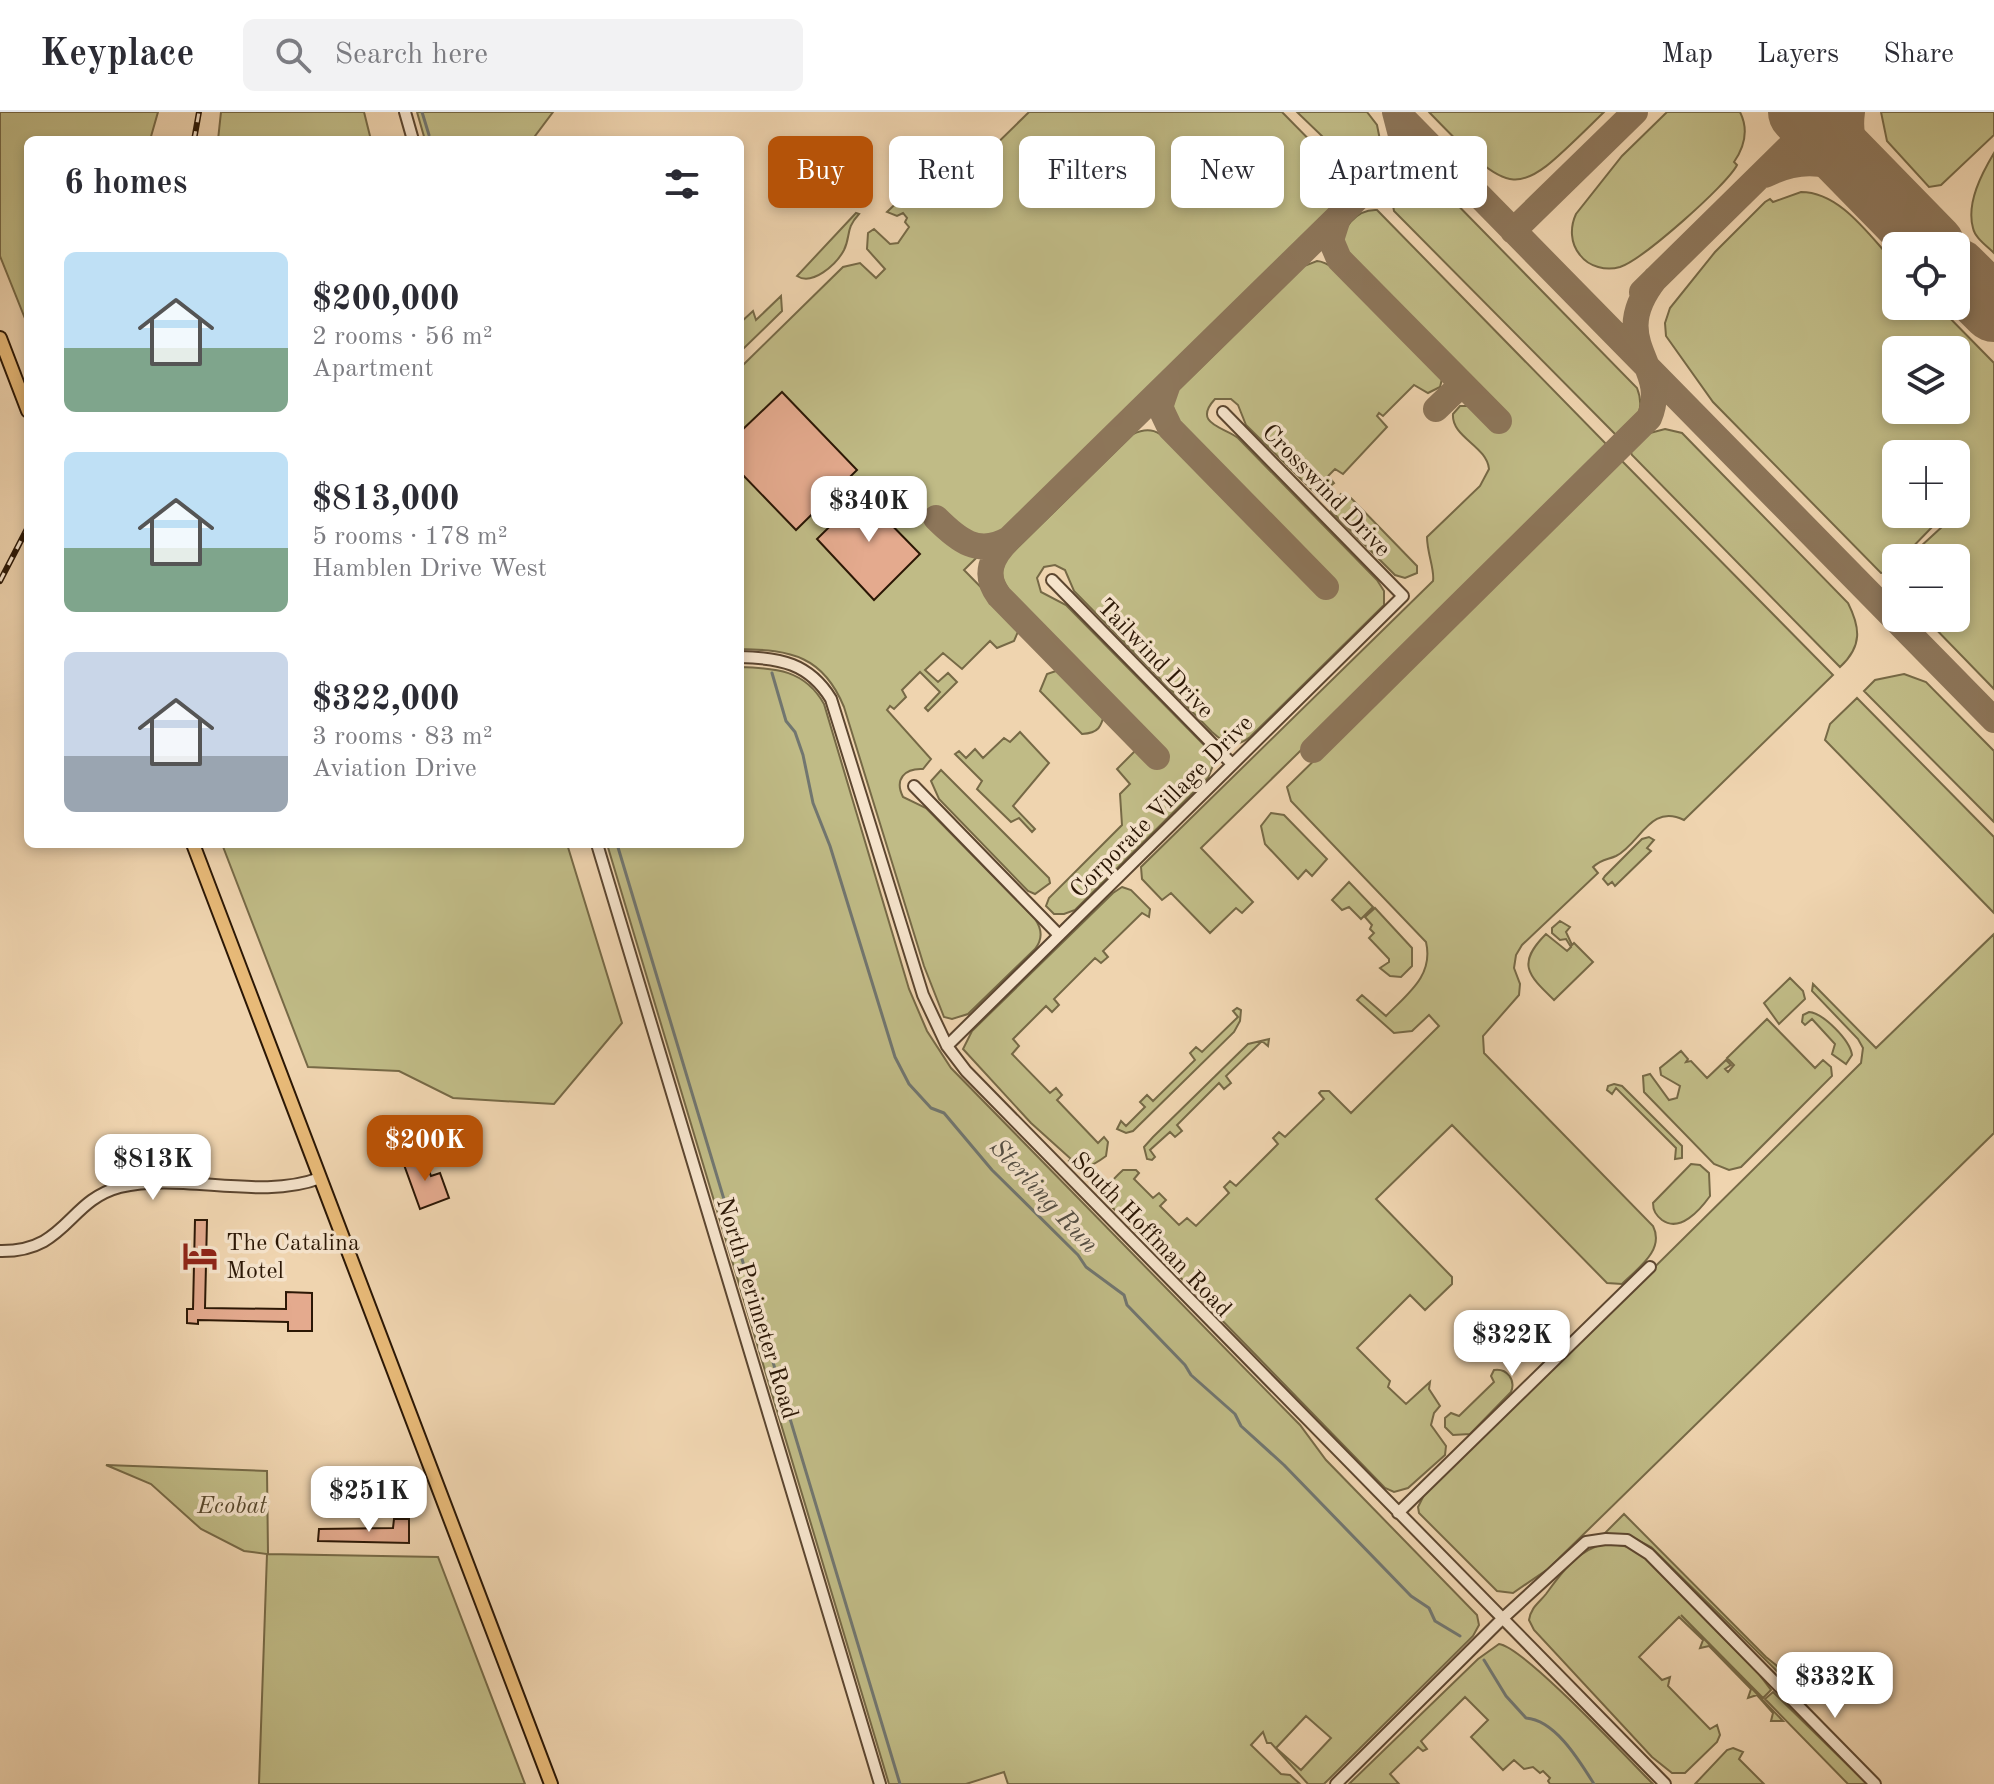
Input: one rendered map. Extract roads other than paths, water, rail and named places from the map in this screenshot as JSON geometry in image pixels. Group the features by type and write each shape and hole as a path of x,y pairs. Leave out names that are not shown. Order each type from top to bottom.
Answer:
{"main road":[{"path":"0,338 24,401"},
{"path":"195,848 551,1784"}],"street":[{"path":"405,112 412,136"},
{"name":"Crosswind Drive","path":"1223,412 1403,596"},
{"name":"Tailwind Drive","path":"1052,580 1232,764"},
{"name":"Corporate Village Drive","path":"947,1046 1403,596"},
{"name":"South Hoffman Road","path":"744,657 793,663 822,684 831,699 923,995 947,1046 966,1071 1665,1784"},
{"path":"914,786 1059,935"},
{"name":"North Perimeter Road","path":"598,848 880,1784"},
{"path":"0,1251 23,1251 41,1245 100,1195 122,1187 288,1188 320,1178"},
{"path":"1398,1513 1650,1267"},
{"path":"1336,1784 1502,1619 1586,1542 1619,1539 1643,1548 1875,1784"}],"waterway":[{"path":"422,112 429,135"},
{"name":"Sterling Run","path":"772,673 786,721 795,732 803,755 813,803 830,846 895,1057 909,1084 931,1108 944,1113 992,1170 1078,1255 1086,1267 1124,1295 1127,1305 1191,1375 1235,1414 1241,1426 1284,1465 1411,1596 1429,1608 1435,1621 1460,1636"},
{"path":"618,848 900,1784"},
{"name":"Sterling Run","path":"1484,1660 1506,1696 1526,1718 1537,1720 1556,1733 1574,1753 1594,1784"}],"railway":[{"path":"195,136 199,112"},
{"path":"0,581 24,535"}],"place":[{"name":"The Catalina Motel","path":"200,1256"}],"park label":[{"name":"Ecobat","path":"232,1505"}]}
